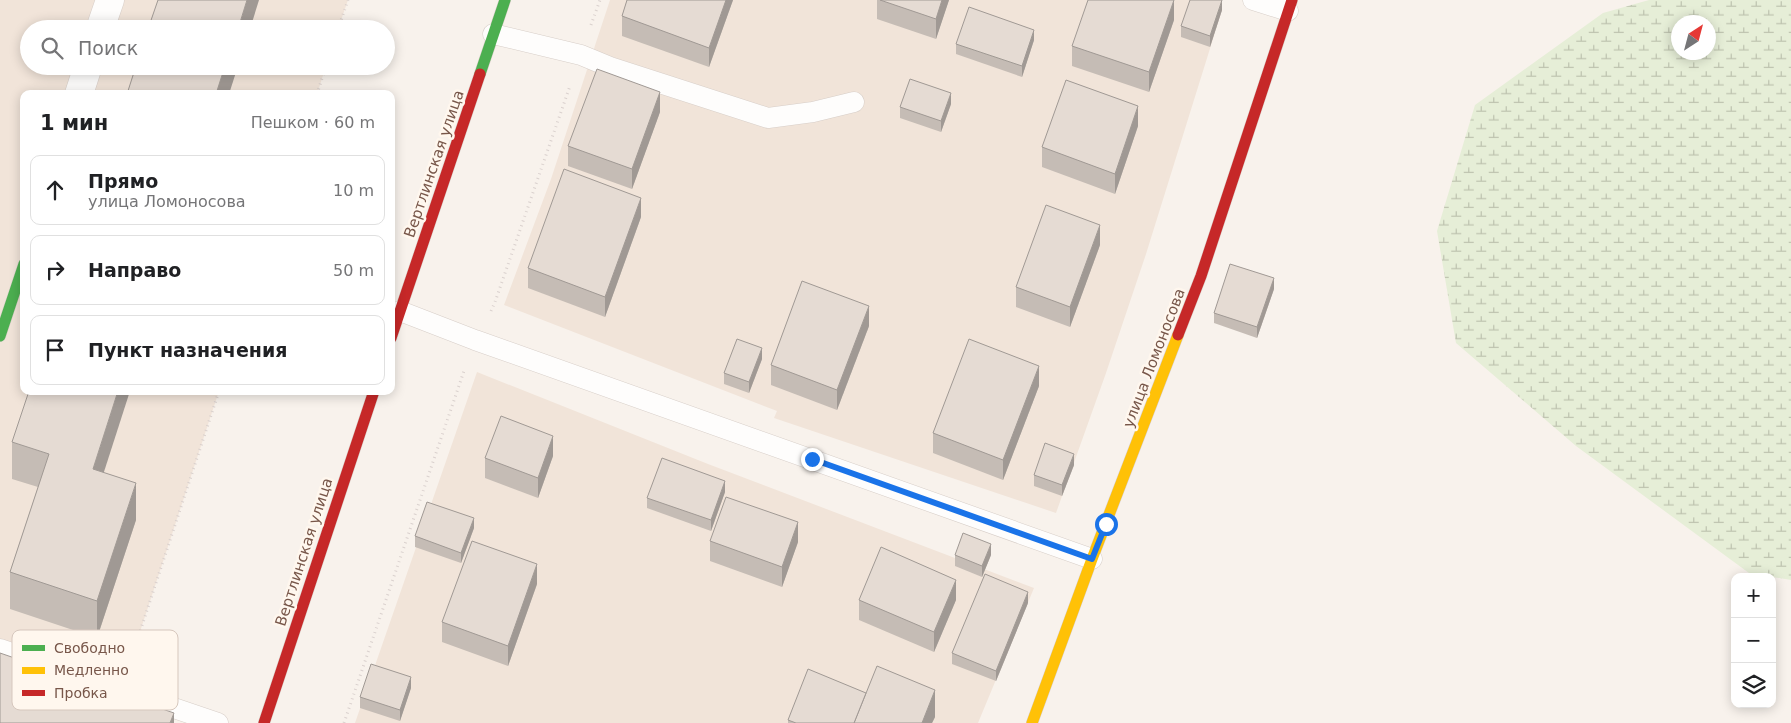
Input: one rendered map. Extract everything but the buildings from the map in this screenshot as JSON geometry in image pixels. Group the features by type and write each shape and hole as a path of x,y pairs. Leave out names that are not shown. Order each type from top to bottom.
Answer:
{"street":[{"path":"103,20 110,0"},
{"name":"Вертлинская улица","path":"395,326 505,0"},
{"name":"улица Ломоносова","path":"1032,723 1092,559 1201,276 1290,6"},
{"path":"80,90 85,75"},
{"path":"0,336 20,276"},
{"name":"Вертлинская улица","path":"264,723 373,395"}],"lane":[{"path":"1253,0 1290,6"},
{"path":"493,34 581,55 768,118 813,112 854,102"},
{"path":"400,311 1092,559"},
{"path":"0,649 12,653"},
{"path":"178,710 218,723"}],"path":[{"path":"341,20 348,0"},
{"path":"318,90 323,75"},
{"path":"140,630 218,395"}],"shaded area":[{"path":"0,0 348,0 341,20 20,20 20,75 323,75 318,90 20,90 20,395 218,395 141,630 12,630 12,710 114,710 110,723 0,723"},
{"path":"610,0 1191,0 1222,10 1146,254 1056,513 774,418 777,411 504,305 551,179"},
{"path":"477,372 708,464 1034,588 978,723 355,723"}],"green space":[{"path":"1649,0 1791,0 1791,580 1776,578 1776,573 1749,573 1576,446 1456,343 1437,231 1475,105 1603,13"}],"traffic: fast":[{"path":"480,74 505,0"},
{"path":"0,336 20,276"}],"traffic: slow":[{"path":"1032,723 1092,559 1178,335"}],"traffic: jam":[{"path":"1178,335 1201,276 1292,0"},
{"path":"395,326 480,74"},
{"path":"264,723 373,395"}],"route":[{"path":"812,459 1092,559 1106,524"}]}
